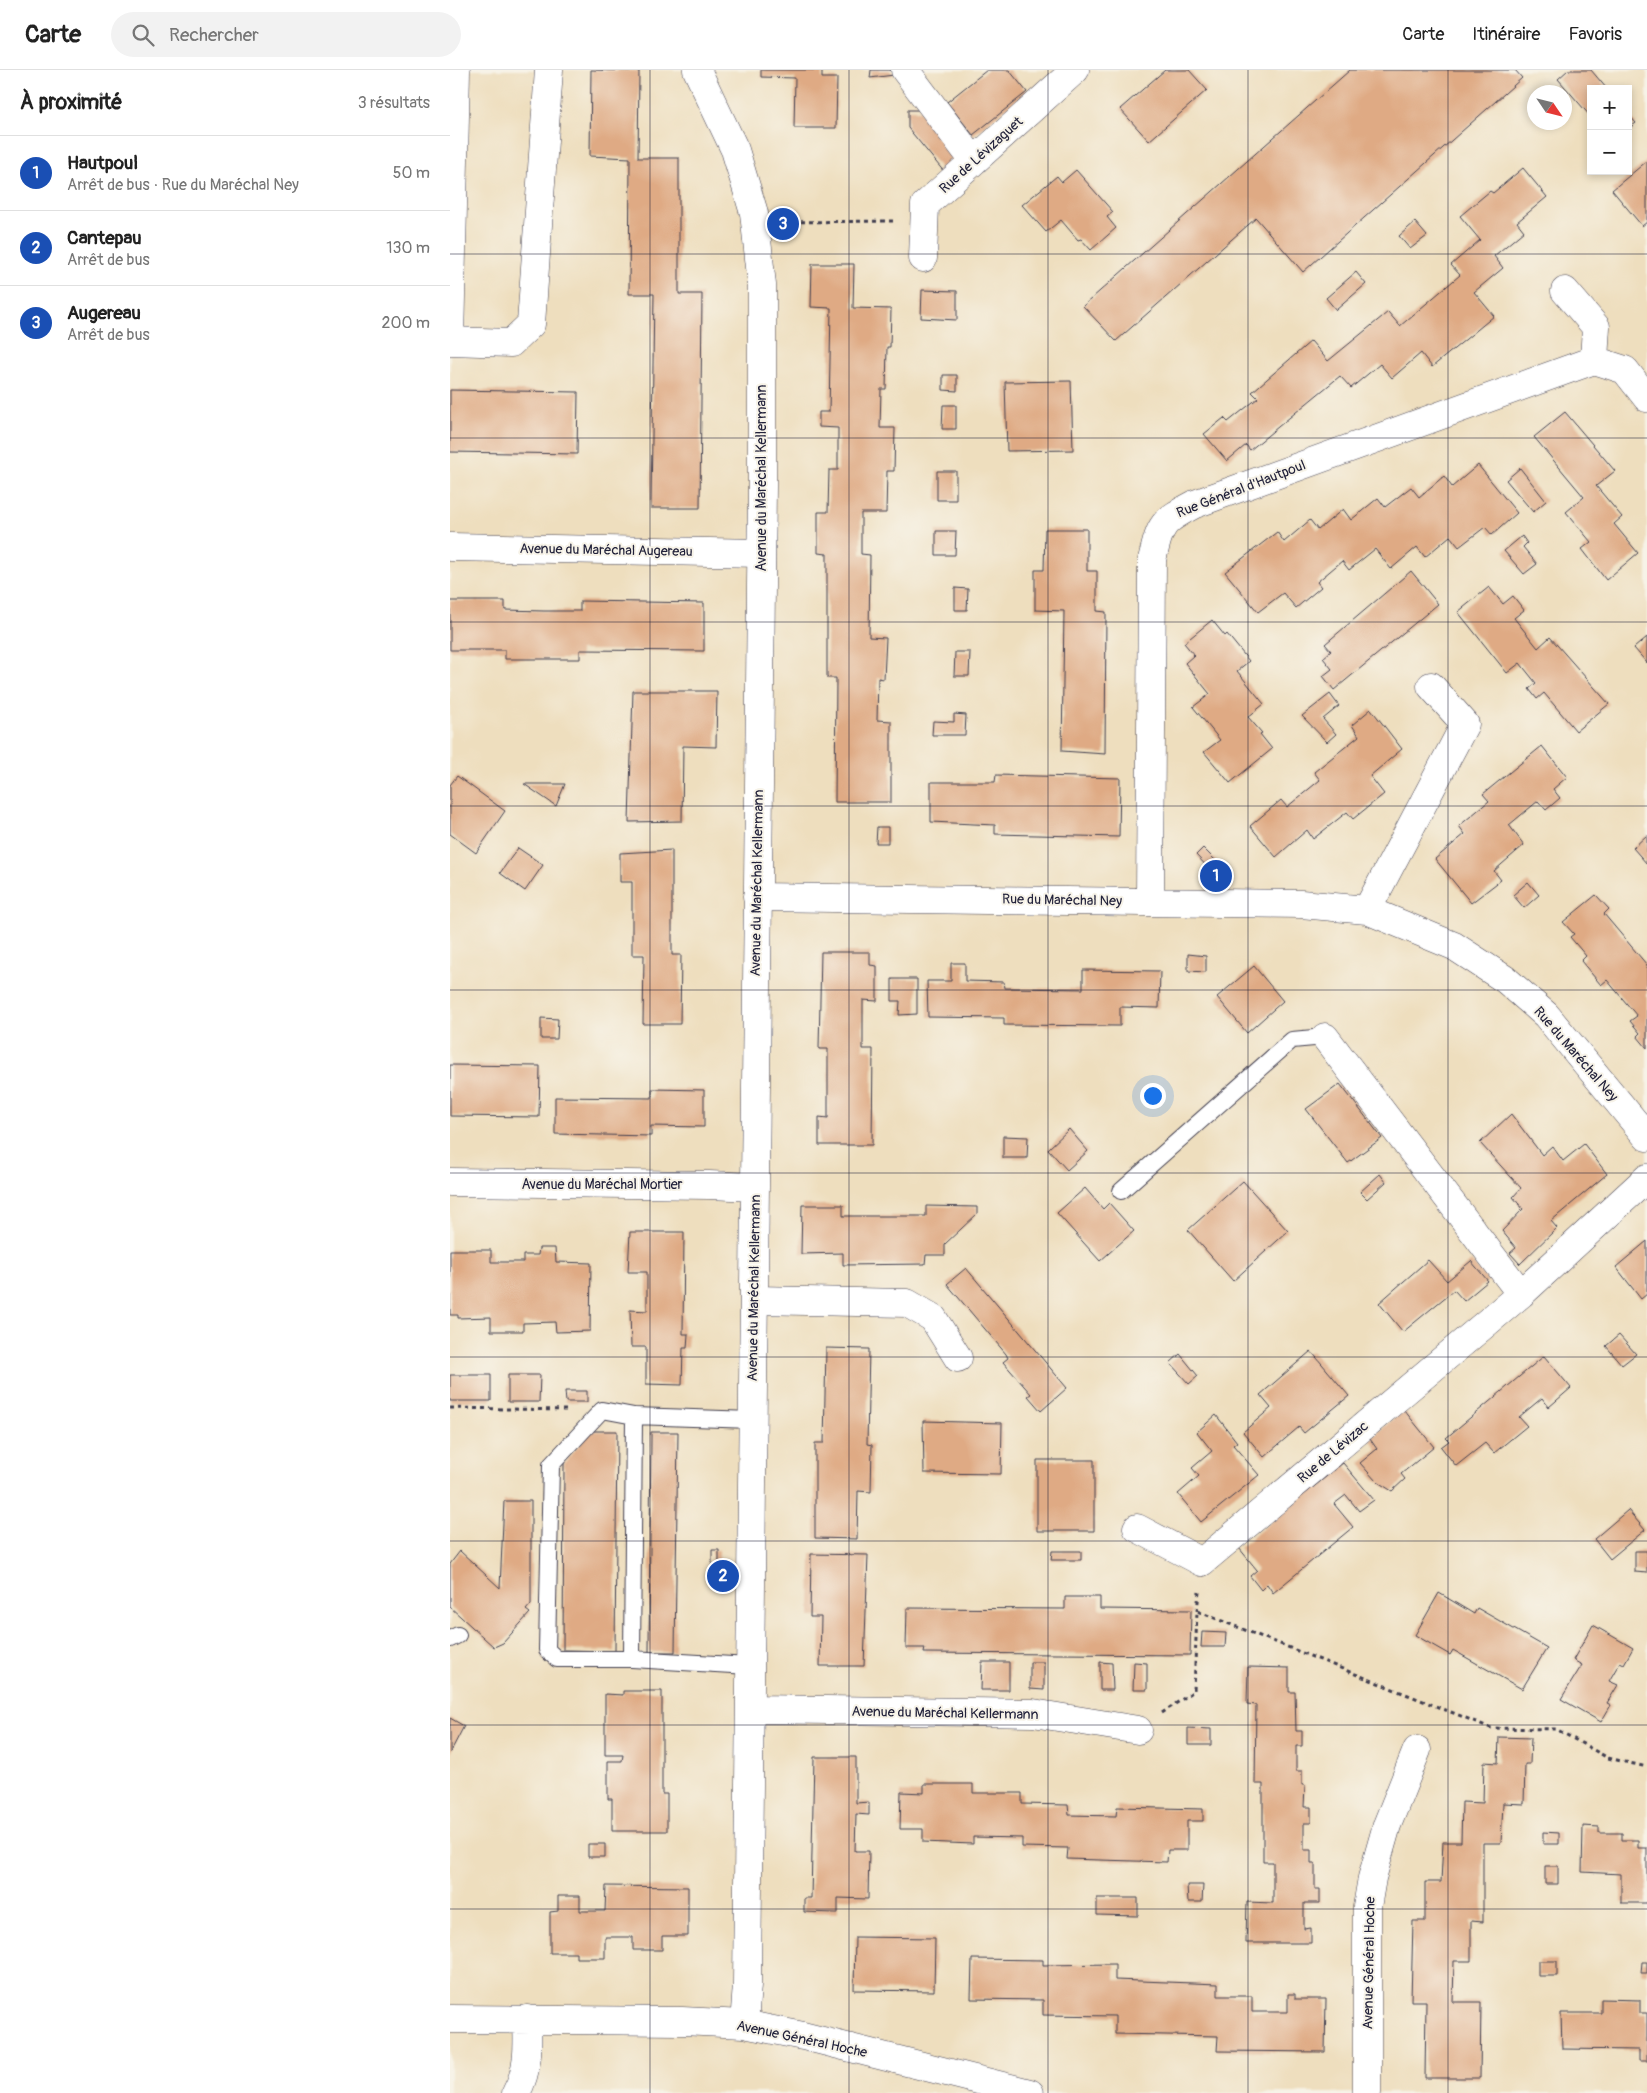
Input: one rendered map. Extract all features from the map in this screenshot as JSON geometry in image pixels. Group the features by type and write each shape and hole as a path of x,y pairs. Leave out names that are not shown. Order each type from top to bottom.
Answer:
{"street":[{"path":"456,70 450,341 511,343 531,324 549,70"},
{"name":"Avenue du Maréchal Kellermann","path":"697,70 735,150 755,222 762,286 748,1985 744,2024"},
{"path":"905,70 974,161"},
{"name":"Rue de Lévizaguet","path":"923,258 925,205 1075,70"},
{"path":"1565,291 1596,327 1594,360 1625,370 1647,398"},
{"name":"Rue Général d'Hautpoul","path":"1150,902 1152,560 1158,532 1169,518 1195,504 1594,360"},
{"name":"Avenue du Maréchal Augereau","path":"450,547 761,553"},
{"path":"1367,910 1465,724 1431,686"},
{"name":"Rue du Maréchal Ney","path":"757,897 1301,904 1367,910 1454,946 1506,980 1546,1015 1647,1137"},
{"path":"1325,1037 1521,1294"},
{"name":"Rue de Lévizac","path":"1137,1528 1202,1562 1521,1294 1647,1178"},
{"name":"Avenue du Maréchal Mortier","path":"450,1182 754,1187"},
{"path":"754,1300 908,1303 934,1318 958,1358"},
{"name":"Avenue du Maréchal Kellermann","path":"750,1709 1033,1714 1138,1730"},
{"name":"Avenue Général Hoche","path":"1367,2093 1368,1907 1372,1878 1386,1825 1417,1750"},
{"name":"Avenue Général Hoche","path":"450,2019 744,2024 803,2036 1030,2093"},
{"path":"516,2093 524,2079 528,2053 527,2019"}],"lane":[{"path":"1121,1191 1292,1040 1325,1037"},
{"path":"750,1666 632,1659 557,1659 547,1650 551,1465 602,1410 634,1416 752,1420"},
{"path":"632,1659 634,1416"}],"path":[{"path":"755,222 925,221"},
{"path":"450,1408 602,1410"},
{"path":"1138,1730 1194,1691 1197,1611 1491,1728 1556,1729 1608,1758 1647,1767"}],"building":[{"path":"591,70 639,71 638,158 679,158 679,294 702,294 700,508 651,508 654,294 629,294 630,158 590,156"},
{"path":"761,70 822,70 822,78 837,78 836,128 794,128 795,78 761,77"},
{"path":"871,70 890,70 894,75 870,78"},
{"path":"987,70 1009,70 1027,92 973,135 947,102"},
{"path":"1165,70 1189,70 1207,90 1149,141 1120,109"},
{"path":"1350,70 1515,70 1522,78 1303,272 1256,218 1116,341 1083,306"},
{"path":"1568,70 1591,70 1604,85 1587,85 1587,112 1572,95 1572,85 1563,85 1558,79"},
{"path":"908,110 920,110 959,161 945,173 908,128"},
{"path":"1647,161 1647,222 1642,226 1612,190"},
{"path":"1523,168 1547,197 1517,222 1524,231 1494,256 1503,268 1474,292 1494,316 1432,367 1421,353 1392,378 1380,364 1351,388 1340,376 1250,450 1246,445 1227,461 1204,434 1224,418 1228,422 1258,398 1252,392 1311,341 1328,361 1388,312 1400,326 1460,275 1451,265 1480,240 1460,216 1490,191 1493,193"},
{"path":"1076,170 1113,212 1107,217 1116,228 1091,250 1081,239 1078,240 1061,220 1046,232 1022,205 1057,176 1062,182"},
{"path":"1415,222 1427,236 1410,249 1399,236"},
{"path":"812,264 854,264 853,308 891,309 890,347 887,347 886,389 881,389 880,428 895,428 894,471 887,471 886,513 861,513 861,554 870,555 869,637 886,638 884,679 878,678 877,720 891,721 891,802 835,802 836,678 827,678 827,554 818,553 818,512 828,512 829,470 838,470 838,428 819,427 819,412 829,412 831,308 811,307"},
{"path":"1356,272 1366,284 1336,310 1326,298"},
{"path":"922,290 957,291 957,320 921,318"},
{"path":"943,375 957,375 957,391 943,390"},
{"path":"1071,381 1073,450 1007,451 1005,382"},
{"path":"450,390 578,392 577,454 450,452"},
{"path":"943,405 956,405 956,429 942,429"},
{"path":"1565,412 1615,471 1596,486 1622,517 1614,524 1638,553 1606,580 1582,549 1591,542 1566,512 1584,497 1534,437"},
{"path":"1478,465 1517,513 1492,535 1485,527 1459,547 1450,536 1425,557 1417,547 1391,569 1375,549 1349,570 1342,561 1317,582 1321,587 1296,608 1283,593 1258,612 1225,572 1277,532 1284,542 1310,520 1318,530 1343,509 1351,520 1378,498 1385,507 1411,487 1419,497 1444,476 1452,487"},
{"path":"1520,468 1546,501 1533,512 1506,480"},
{"path":"937,471 956,471 956,500 937,500"},
{"path":"1045,529 1087,529 1087,571 1097,571 1097,611 1106,612 1105,754 1062,751 1064,611 1035,610 1035,570 1044,570"},
{"path":"936,531 956,531 955,555 936,555"},
{"path":"1522,536 1527,543 1523,547 1537,564 1524,574 1504,551"},
{"path":"1411,571 1438,604 1334,690 1323,676 1332,669 1323,658 1331,651 1325,644"},
{"path":"1489,587 1503,604 1513,596 1524,610 1514,618 1538,648 1550,637 1609,704 1576,731 1544,693 1537,699 1529,689 1536,683 1520,663 1507,673 1458,612"},
{"path":"955,588 968,589 967,610 955,610"},
{"path":"450,601 505,601 505,610 544,611 580,611 580,601 704,603 704,651 580,650 580,659 505,659 505,650 450,650"},
{"path":"1212,620 1225,636 1227,634 1249,661 1237,671 1264,704 1248,717 1262,733 1260,734 1272,749 1230,783 1204,752 1220,740 1193,707 1210,694 1185,663 1194,655 1184,643"},
{"path":"1647,637 1647,663 1634,648"},
{"path":"955,652 970,652 969,676 954,676"},
{"path":"633,691 717,691 716,747 683,746 682,821 629,822"},
{"path":"1330,694 1339,706 1323,719 1336,734 1327,742 1302,716"},
{"path":"1371,709 1402,749 1370,776 1384,794 1353,819 1347,812 1313,839 1307,830 1276,857 1250,826 1281,800 1287,807 1320,780 1314,772 1359,736 1352,725"},
{"path":"954,714 966,715 965,735 932,735 933,721 954,722"},
{"path":"1542,746 1567,777 1553,789 1560,798 1546,810 1538,801 1509,825 1524,845 1494,871 1501,880 1471,903 1435,859 1465,834 1459,826 1489,801 1483,794"},
{"path":"996,775 1120,778 1119,837 995,834 995,825 931,822 931,782 995,782"},
{"path":"457,776 505,811 476,853 450,834 450,785"},
{"path":"524,784 565,784 556,806"},
{"path":"877,827 888,827 888,843 876,843"},
{"path":"1647,835 1647,864 1633,848"},
{"path":"518,848 543,865 525,891 500,873"},
{"path":"1203,848 1222,867 1214,874 1196,855"},
{"path":"672,850 672,955 681,955 680,1024 643,1024 644,955 632,955 632,882 620,882 620,853"},
{"path":"1528,882 1539,895 1524,908 1513,895"},
{"path":"1596,895 1609,909 1604,914 1647,965 1647,1048 1637,1036 1640,1033 1630,1021 1637,1016 1607,980 1601,985 1581,961 1586,956 1570,937 1574,934 1563,922"},
{"path":"821,952 870,952 870,965 877,966 877,1001 863,1000 863,1049 873,1049 872,1145 819,1145 819,1117 828,1118 828,1049 819,1049"},
{"path":"1188,954 1206,956 1206,972 1188,971"},
{"path":"951,963 965,963 965,981 1004,982 1005,988 1083,989 1083,970 1160,971 1159,1008 1120,1007 1120,1026 1004,1025 1004,1018 928,1017 927,981 951,981"},
{"path":"1254,966 1283,1001 1247,1033 1217,997"},
{"path":"892,979 917,979 917,1014 899,1015 900,1001 892,1001"},
{"path":"541,1018 558,1019 557,1039 541,1039"},
{"path":"450,1065 540,1066 539,1117 450,1116"},
{"path":"1340,1084 1382,1138 1348,1163 1306,1109"},
{"path":"652,1089 704,1090 704,1127 651,1126 651,1136 555,1134 555,1097 652,1098"},
{"path":"1511,1114 1542,1155 1552,1146 1563,1161 1584,1144 1607,1174 1551,1221 1557,1228 1520,1264 1510,1253 1516,1248 1502,1231 1523,1209 1513,1197 1521,1188 1480,1143"},
{"path":"1069,1129 1088,1151 1067,1170 1048,1149"},
{"path":"1003,1136 1028,1137 1027,1158 1003,1158"},
{"path":"1380,1174 1386,1182 1367,1199 1360,1192"},
{"path":"1243,1181 1288,1231 1233,1281 1188,1230"},
{"path":"1085,1188 1103,1209 1109,1203 1134,1231 1100,1261 1057,1213"},
{"path":"802,1205 843,1205 843,1216 926,1216 926,1206 977,1207 977,1214 945,1244 945,1255 926,1255 925,1264 843,1265 843,1253 801,1254"},
{"path":"630,1232 684,1232 683,1334 688,1334 687,1348 683,1348 682,1385 646,1384 646,1347 631,1347 630,1310 647,1311 647,1272 628,1272"},
{"path":"1647,1241 1647,1294 1641,1299 1616,1267"},
{"path":"539,1248 555,1248 556,1262 591,1263 590,1331 556,1332 555,1322 523,1323 523,1331 491,1331 491,1317 458,1318 458,1315 450,1315 450,1250 491,1250 491,1262 523,1262 523,1255 538,1255"},
{"path":"1428,1260 1447,1281 1471,1261 1488,1281 1464,1301 1454,1290 1403,1332 1379,1303"},
{"path":"966,1268 1067,1388 1041,1411 1028,1396 1031,1394 1003,1362 1008,1358 1006,1354 947,1284"},
{"path":"1619,1335 1636,1354 1622,1365 1606,1346"},
{"path":"826,1348 869,1349 867,1444 872,1445 871,1492 858,1491 857,1539 815,1538 815,1443 824,1443"},
{"path":"1311,1351 1349,1396 1304,1433 1299,1427 1264,1457 1243,1432 1271,1408 1260,1395"},
{"path":"1180,1354 1198,1376 1189,1384 1170,1363"},
{"path":"1544,1356 1571,1388 1549,1407 1542,1398 1519,1417 1527,1426 1494,1453 1485,1443 1456,1466 1441,1447 1449,1441 1446,1438"},
{"path":"450,1375 491,1375 491,1401 450,1401"},
{"path":"508,1375 540,1375 539,1402 508,1402"},
{"path":"565,1391 587,1391 587,1402 566,1402"},
{"path":"1404,1410 1434,1447 1401,1474 1405,1479 1392,1491 1376,1481 1360,1463 1377,1449 1370,1439"},
{"path":"1216,1415 1237,1442 1233,1445 1259,1475 1201,1522 1178,1494 1199,1476 1192,1468 1212,1451 1197,1432"},
{"path":"923,1421 1002,1423 1001,1474 924,1473"},
{"path":"591,1431 617,1431 615,1651 563,1650 564,1463"},
{"path":"651,1432 678,1432 675,1652 649,1652"},
{"path":"1037,1460 1094,1460 1094,1531 1037,1531"},
{"path":"1343,1463 1374,1500 1359,1511 1346,1495 1334,1504 1353,1527 1273,1593 1267,1584 1261,1590 1250,1576 1257,1570 1239,1548"},
{"path":"504,1501 531,1501 531,1604 526,1610 530,1613 503,1643 494,1647 450,1607 450,1564 460,1551 500,1588"},
{"path":"1628,1510 1645,1530 1610,1559 1594,1539"},
{"path":"712,1550 719,1550 719,1566 712,1566"},
{"path":"1052,1551 1081,1551 1081,1560 1051,1560"},
{"path":"1635,1551 1647,1551 1647,1573 1635,1572"},
{"path":"811,1554 868,1555 864,1666 820,1666 821,1617 810,1617"},
{"path":"1439,1593 1474,1614 1477,1608 1547,1648 1522,1689 1453,1650 1450,1655 1415,1635"},
{"path":"1065,1597 1100,1597 1100,1609 1191,1610 1190,1655 924,1653 925,1648 906,1648 907,1608 1065,1609"},
{"path":"1593,1625 1633,1648 1624,1664 1620,1662 1609,1681 1618,1685 1607,1703 1611,1705 1601,1722 1561,1699 1582,1665 1573,1660"},
{"path":"1202,1632 1226,1633 1225,1647 1201,1647"},
{"path":"982,1662 1009,1662 1009,1690 981,1690"},
{"path":"1030,1662 1044,1662 1044,1690 1030,1689"},
{"path":"1100,1662 1112,1663 1113,1690 1100,1690"},
{"path":"1134,1662 1147,1663 1147,1690 1133,1690"},
{"path":"1248,1667 1289,1668 1289,1692 1295,1692 1296,1731 1302,1731 1302,1746 1296,1746 1296,1771 1302,1771 1302,1785 1305,1785 1304,1807 1311,1807 1311,1823 1304,1823 1304,1850 1311,1850 1311,1863 1315,1863 1315,1889 1320,1889 1320,1903 1304,1903 1304,1929 1311,1928 1311,1943 1246,1943 1247,1902 1273,1903 1273,1862 1263,1862 1263,1784 1255,1784 1256,1705 1247,1704"},
{"path":"623,1691 662,1691 662,1794 667,1794 667,1831 612,1831 612,1799 608,1799 608,1761 622,1761 623,1755 605,1755 605,1694 623,1695"},
{"path":"450,1718 464,1726 450,1753"},
{"path":"1188,1728 1211,1729 1211,1745 1188,1745"},
{"path":"1499,1737 1531,1738 1530,1764 1525,1764 1524,1804 1503,1803 1501,1843 1483,1843 1483,1922 1471,1921 1471,1961 1454,1961 1453,2002 1481,2002 1480,2078 1425,2078 1426,2001 1411,2001 1413,1921 1425,1921 1425,1882 1441,1882 1443,1842 1461,1842 1462,1802 1483,1803 1484,1762 1498,1763"},
{"path":"814,1757 856,1757 856,1803 869,1802 869,1815 856,1814 855,1851 869,1851 868,1899 838,1898 838,1913 804,1912 804,1898 811,1898"},
{"path":"924,1784 973,1784 973,1793 1022,1793 1022,1804 1068,1805 1069,1815 1116,1816 1117,1807 1203,1809 1203,1821 1187,1821 1187,1850 1168,1850 1167,1862 1067,1859 1068,1848 1022,1847 1022,1838 973,1837 973,1844 923,1842 923,1829 900,1829 901,1792 924,1793"},
{"path":"1583,1826 1599,1827 1599,1833 1622,1833 1622,1840 1638,1840 1638,1848 1647,1848 1647,1903 1621,1903 1621,1874 1582,1872"},
{"path":"1543,1832 1559,1833 1559,1844 1543,1844"},
{"path":"588,1844 605,1844 605,1857 588,1857"},
{"path":"1545,1866 1558,1866 1558,1884 1545,1884"},
{"path":"1187,1885 1203,1885 1202,1902 1188,1902"},
{"path":"606,1886 688,1887 688,1936 662,1936 662,1950 633,1950 633,1937 605,1937 605,1958 576,1958 576,1953 550,1953 550,1912 558,1911 558,1896 580,1896 580,1911 605,1911"},
{"path":"1097,1898 1138,1898 1138,1916 1097,1915"},
{"path":"855,1937 935,1938 934,1991 854,1990"},
{"path":"972,1959 1043,1960 1043,1965 1115,1964 1115,1980 1218,1984 1218,1996 1252,1996 1252,2012 1288,2012 1288,1994 1295,1994 1295,1999 1326,1999 1325,2052 1217,2051 1218,2036 1115,2034 1115,2016 1043,2015 1043,2000 971,1999"},
{"path":"1538,1961 1557,1961 1557,1976 1538,1976"},
{"path":"1642,1962 1647,1962 1647,1973 1641,1973"},
{"path":"1601,1999 1640,2000 1640,2013 1647,2013 1647,2061 1639,2061 1639,2050 1562,2049 1561,2013 1601,2013"}],"place":[{"name":"Augereau","path":"783,224"},
{"name":"Hautpoul","path":"1216,876"},
{"name":"Cantepau","path":"723,1576"}]}
